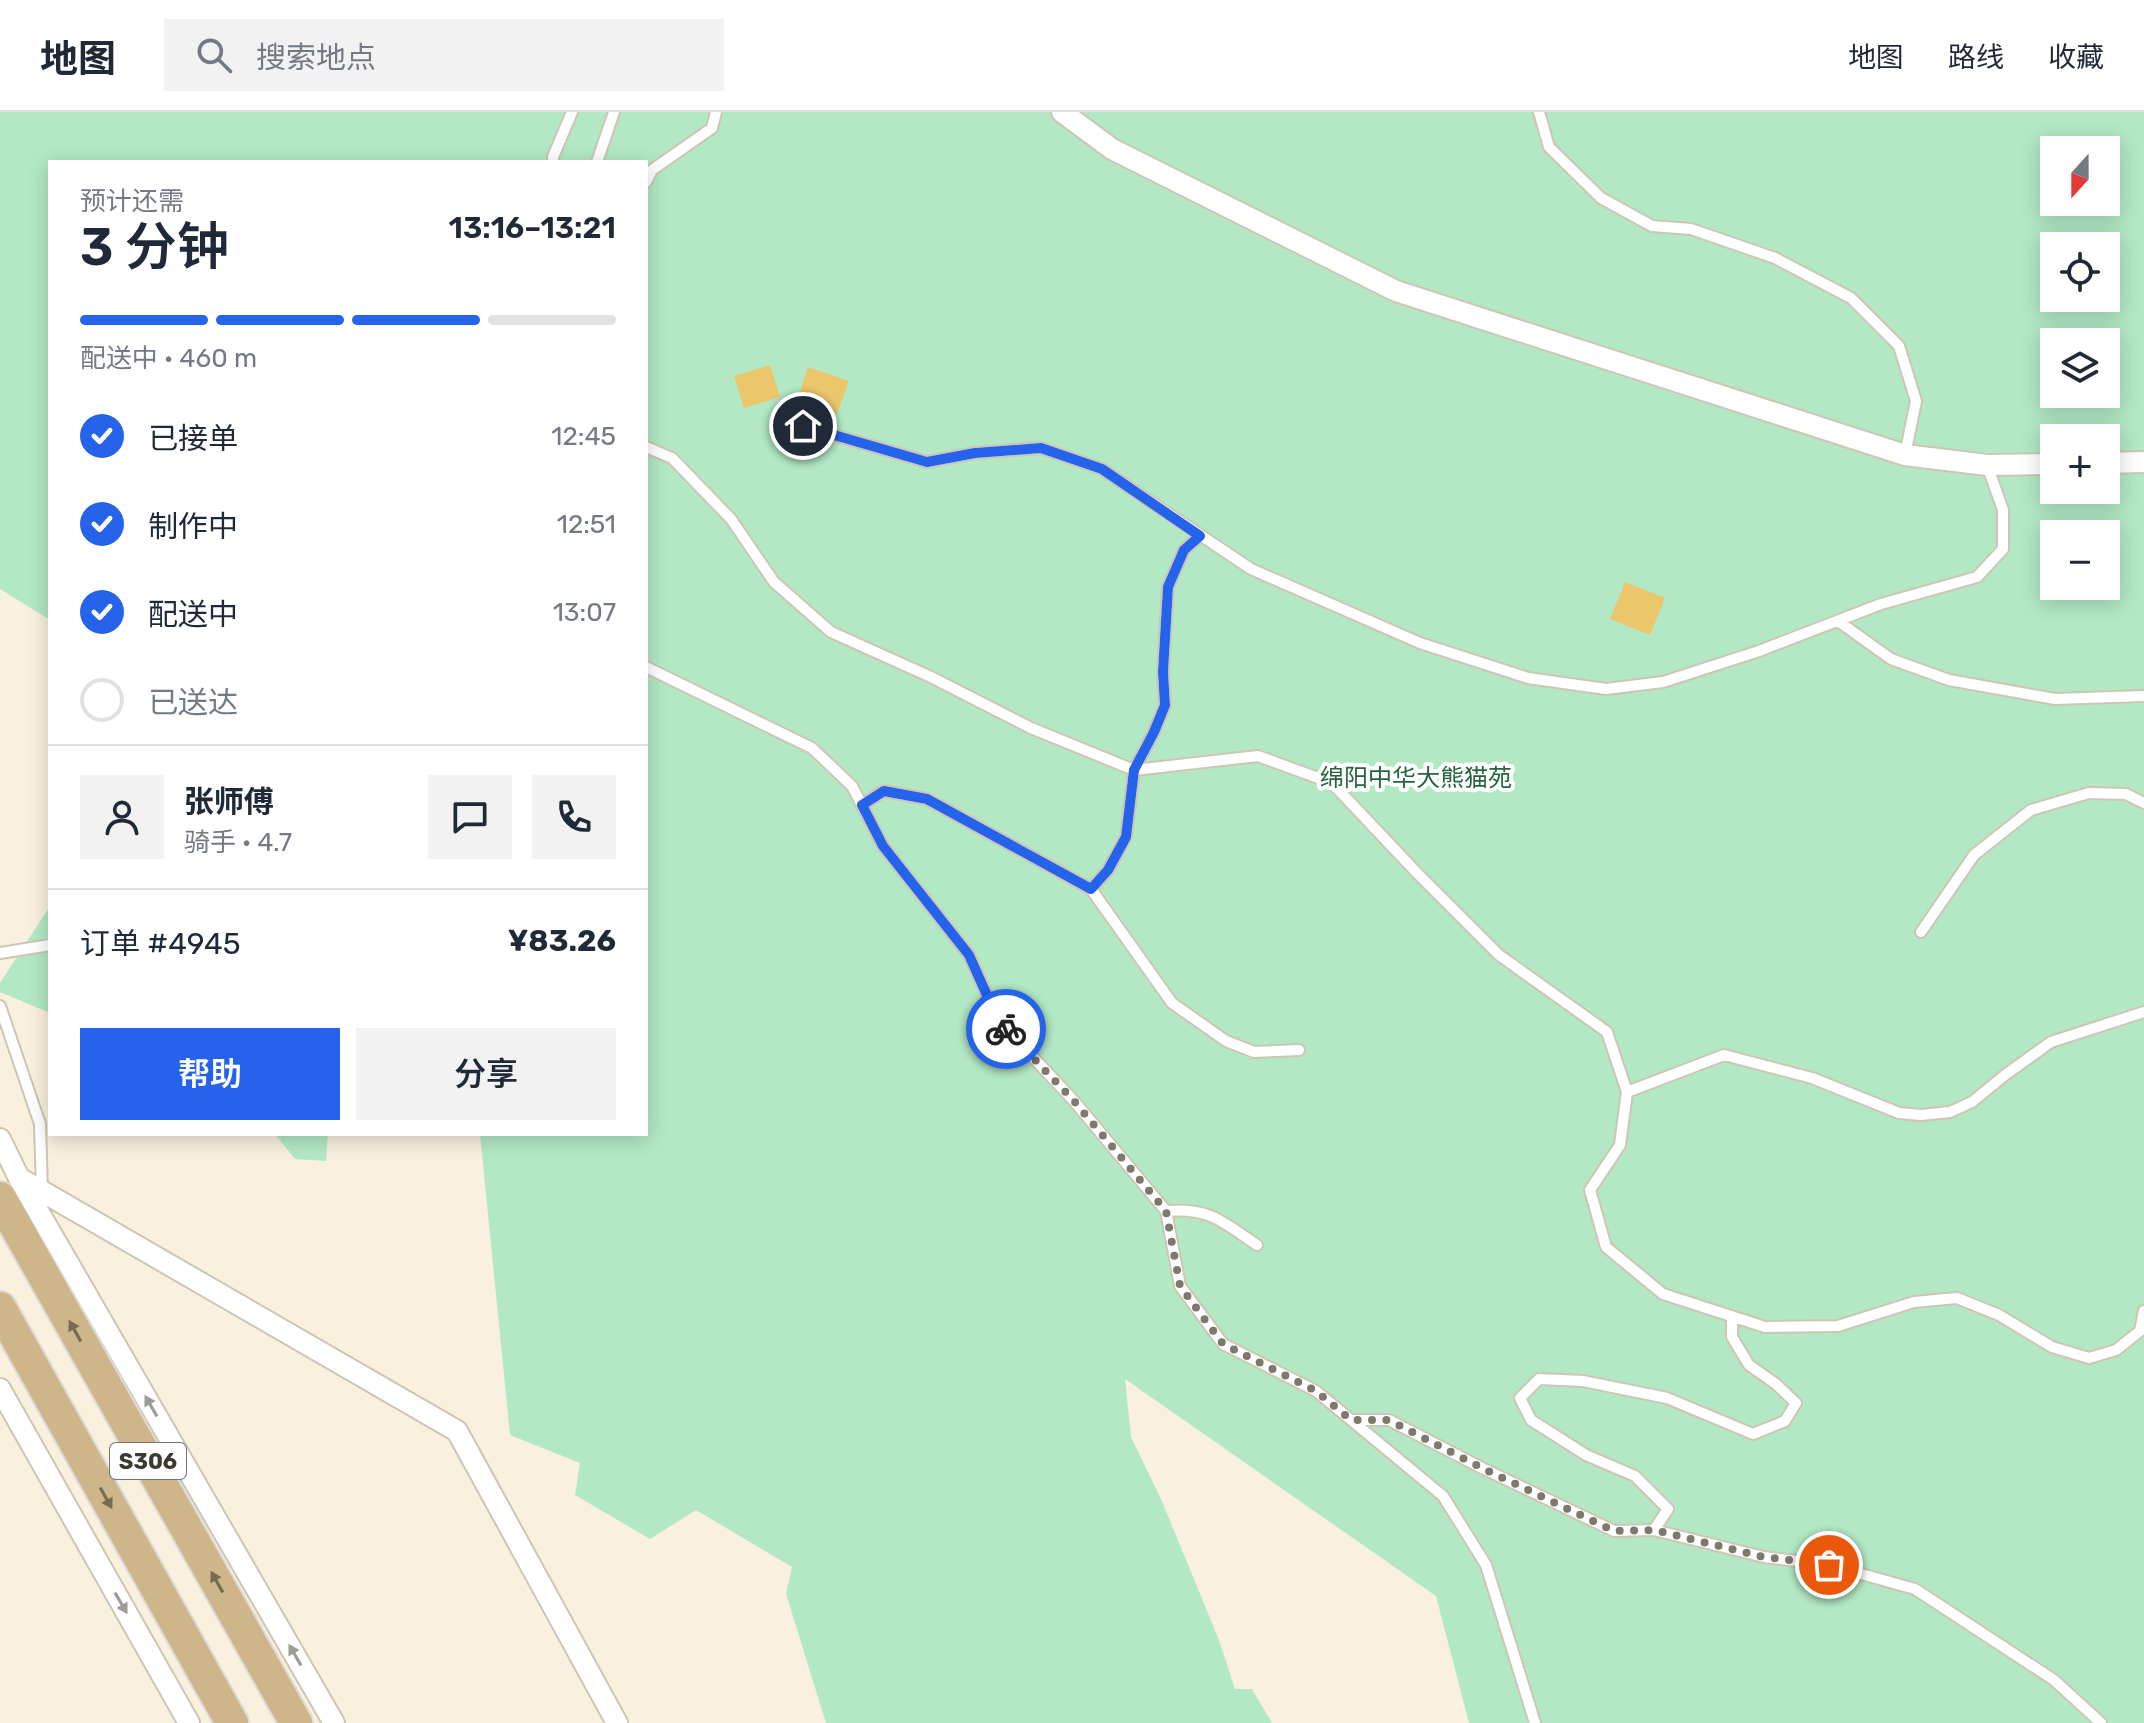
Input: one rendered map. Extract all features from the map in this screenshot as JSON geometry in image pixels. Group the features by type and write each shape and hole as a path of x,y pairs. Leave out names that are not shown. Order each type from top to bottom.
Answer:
{"main road":[{"name":"S306","path":"9,1188 296,1723"},
{"name":"S306","path":"0,1308 232,1723"}],"street":[{"path":"1062,112 1112,149 1396,291 1905,455 1987,465 2040,464"},
{"path":"2120,463 2144,462"},
{"path":"0,1139 9,1188 334,1723"},
{"path":"9,1188 42,1191 457,1431 617,1723"},
{"path":"0,1389 189,1723"}],"lane":[{"path":"553,160 572,112"},
{"path":"598,160 614,112"},
{"path":"648,178 652,170 712,128 716,112"},
{"path":"1539,112 1549,147 1601,198 1652,226 1691,229 1775,258 1851,298 1899,346 1916,401 1905,455"},
{"path":"782,420 927,462 975,453 1041,448 1102,469 1251,569 1420,643 1528,678 1606,689 1663,682 1759,651 1881,604 1977,577 2003,549 2003,510 1987,465"},
{"path":"648,448 672,458 731,519 774,582 831,632 931,677 1031,728 1134,770 1258,756 1332,783 1499,955 1607,1032 1627,1092 1620,1145 1590,1190 1606,1247 1663,1294 1765,1327 1838,1326 1914,1302 1957,1298 1999,1315 2052,1347 2089,1358 2116,1350 2140,1331 2144,1311"},
{"path":"1091,889 1108,870 1126,837 1134,770 1165,705 1163,672 1168,587 1184,550 1200,536"},
{"path":"1838,621 1891,659 1949,680 2055,699 2144,696"},
{"path":"648,668 812,748 852,786 883,846 969,955 998,1020 1074,1101 1166,1211 1180,1286 1223,1344 1316,1391 1443,1496 1486,1565 1535,1723"},
{"path":"862,805 884,791 927,799 1091,889 1172,1003 1226,1041 1254,1052 1299,1050"},
{"path":"1921,932 1974,855 2031,810 2089,793 2126,794 2144,803"},
{"path":"0,953 48,945"},
{"path":"0,1006 40,1124 42,1191"},
{"path":"1627,1092 1724,1055 1812,1078 1899,1113 1921,1115 1950,1112 1972,1102 2051,1042 2144,1012"},
{"path":"1166,1211 1187,1209 1218,1218 1257,1245"},
{"path":"1654,1530 1668,1509 1635,1476 1586,1455 1531,1420 1520,1398 1539,1379 1583,1381 1667,1398 1753,1434 1785,1421 1796,1403 1749,1365 1732,1337 1732,1316"},
{"path":"1351,1420 1389,1420 1614,1531 1654,1530 1764,1557 1829,1565 1915,1589 2054,1680 2101,1723"}],"green space":[{"name":"绵阳中华大熊猫苑","path":"0,112 2144,112 2144,1723 1469,1723 1436,1596 1125,1379 1131,1437 1161,1499 1219,1640 1235,1689 1252,1689 1272,1723 826,1723 786,1594 792,1567 696,1510 650,1539 575,1495 580,1463 510,1435 480,1136 648,1136 648,160 48,160 48,619 0,589"},
{"path":"48,909 48,1012 0,992 0,983"},
{"path":"277,1136 328,1136 326,1161 295,1159"}],"building":[{"path":"770,365 780,397 744,408 734,376"},
{"path":"808,367 849,381 837,414 797,400"},
{"path":"1625,582 1665,598 1650,635 1610,619"}],"way so far":[{"path":"1006,1029 1074,1101 1166,1211 1180,1286 1223,1344 1316,1391 1351,1420 1389,1420 1614,1531 1654,1530 1764,1557 1829,1565"}],"route":[{"path":"803,426 927,462 975,453 1041,448 1102,469 1200,536 1184,550 1168,587 1163,672 1165,705 1134,770 1126,837 1108,870 1091,889 927,799 884,791 862,805 883,846 969,955 998,1020 1006,1029"}]}
